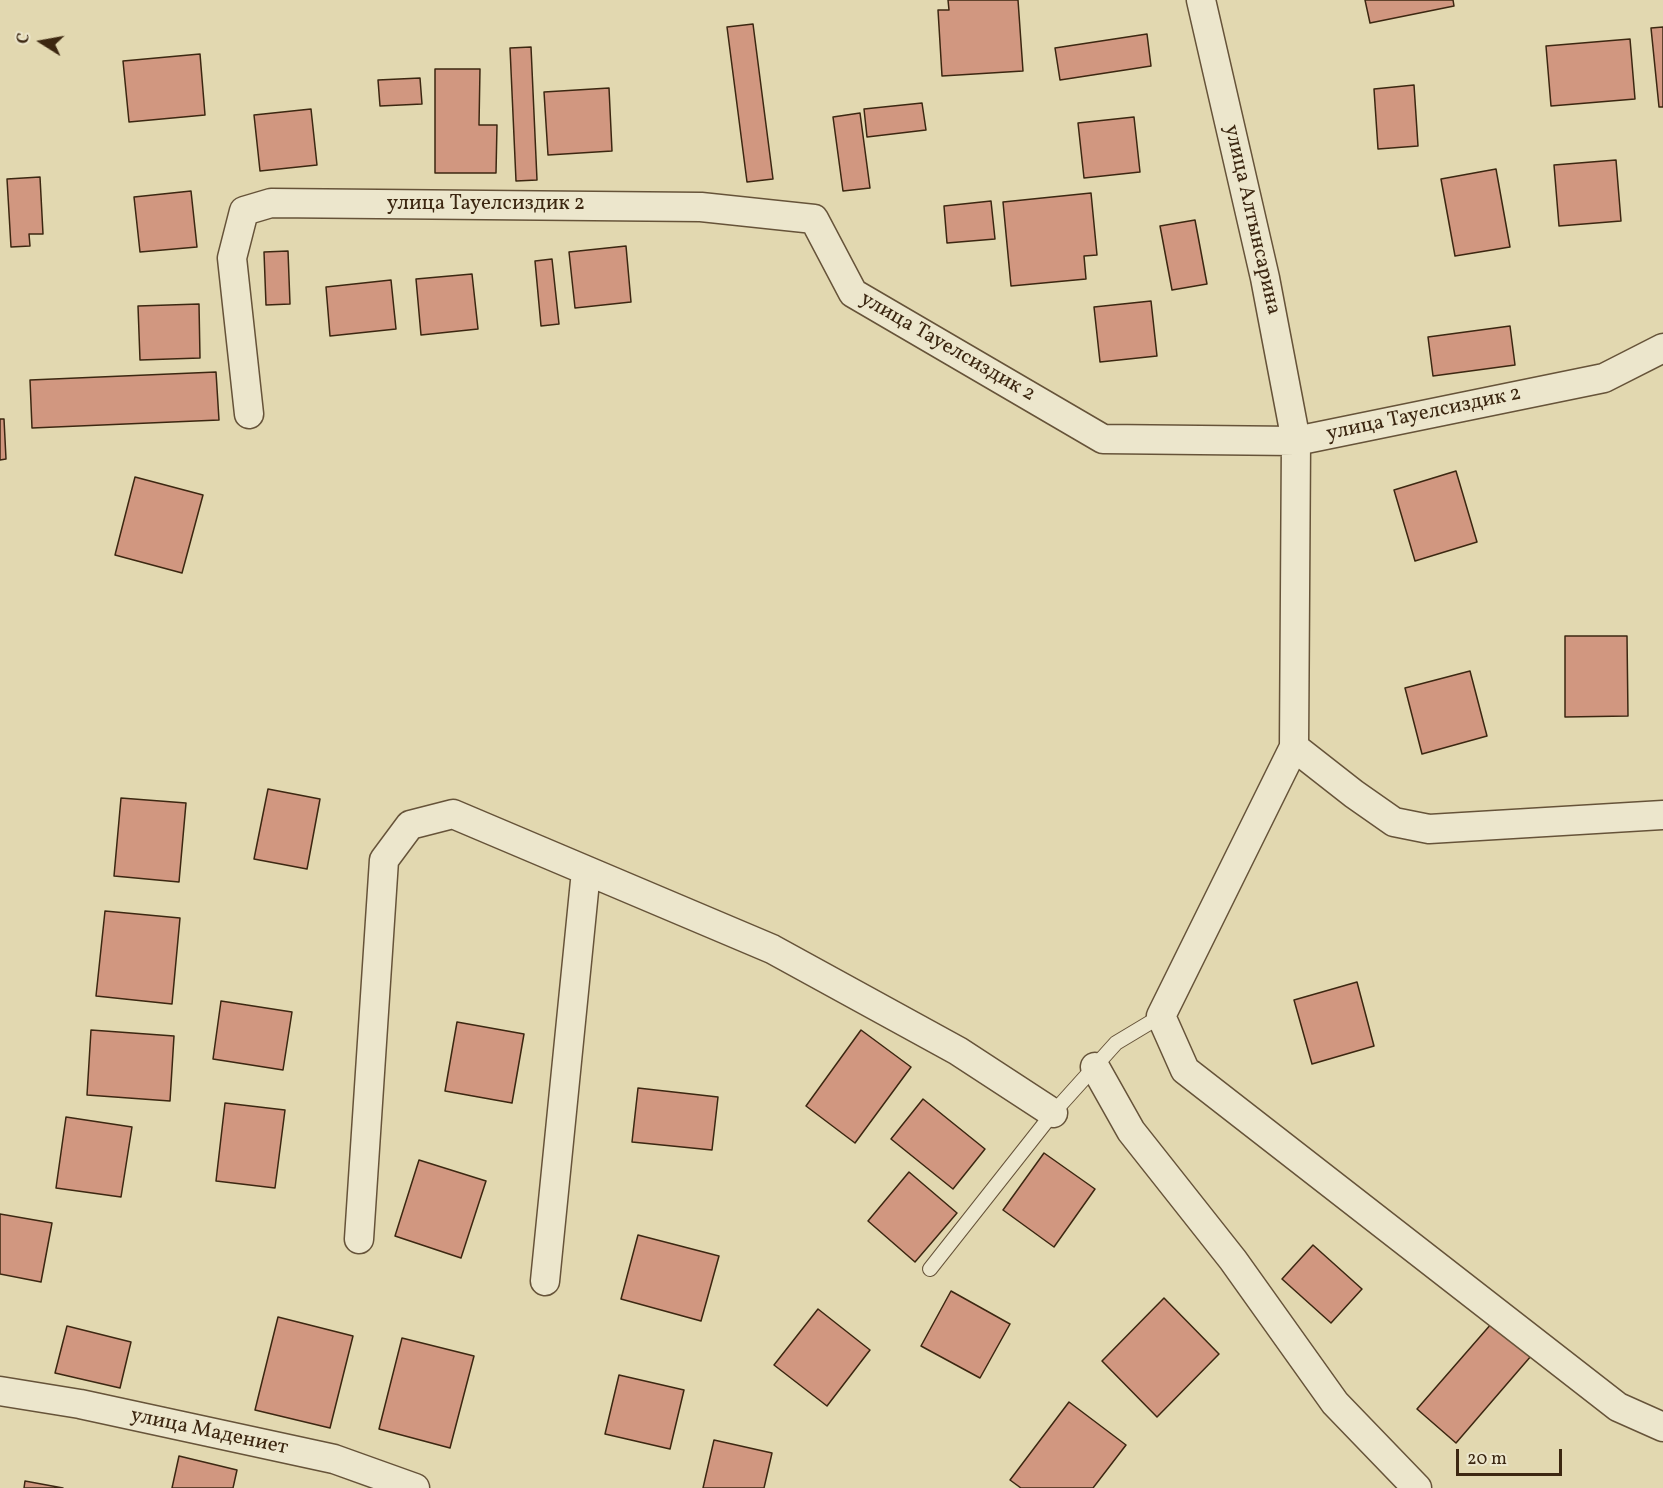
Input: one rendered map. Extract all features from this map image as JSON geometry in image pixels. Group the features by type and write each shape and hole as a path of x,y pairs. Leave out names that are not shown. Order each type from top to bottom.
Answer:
{"street":[{"name":"улица Алтынсарина","path":"1201,0 1265,278 1296,441 1294,747"},
{"name":"улица Тауелсиздик 2","path":"249,414 232,258 244,212 271,203 701,207 814,219 853,294 1103,439 1296,441 1604,378 1663,348"},
{"path":"1663,815 1429,829 1394,822 1294,747 1161,1016 1185,1070 1618,1407 1663,1427"},
{"path":"359,1239 384,860 410,825 453,813 772,949 958,1051 1053,1113"},
{"path":"545,1281 586,871"},
{"path":"1095,1067 1131,1131 1233,1260 1335,1403 1417,1488"},
{"name":"улица Мадениет","path":"0,1391 80,1404 334,1460 416,1488"}],"lane":[{"path":"930,1269 1053,1113 1116,1044 1161,1016"}],"building":[{"path":"948,0 1018,0 1023,71 942,76 938,10 949,10"},
{"path":"1365,0 1453,0 1454,6 1370,23"},
{"path":"753,24 773,179 747,182 727,27"},
{"path":"1663,27 1663,107 1659,107 1651,28"},
{"path":"1147,34 1151,66 1060,80 1055,48"},
{"path":"1630,39 1635,99 1551,106 1546,46"},
{"path":"531,47 537,180 516,181 510,48"},
{"path":"200,54 205,115 129,122 123,61"},
{"path":"435,69 480,69 479,125 497,125 496,173 435,173"},
{"path":"420,78 422,104 380,106 378,80"},
{"path":"1414,85 1418,146 1378,149 1374,89"},
{"path":"609,88 612,151 548,155 544,92"},
{"path":"922,103 926,130 867,137 864,109"},
{"path":"311,109 317,165 260,171 254,115"},
{"path":"860,113 870,188 843,191 833,117"},
{"path":"1134,117 1140,172 1084,178 1078,123"},
{"path":"1616,160 1621,221 1559,226 1554,165"},
{"path":"1496,169 1510,247 1455,256 1441,179"},
{"path":"40,177 43,234 29,234 30,246 11,247 7,179"},
{"path":"191,191 197,247 140,252 134,197"},
{"path":"1091,193 1097,255 1084,256 1086,279 1011,286 1003,202"},
{"path":"991,201 995,239 947,243 944,206"},
{"path":"1195,220 1207,284 1172,290 1160,226"},
{"path":"626,246 631,302 575,308 569,252"},
{"path":"288,251 290,304 266,305 264,252"},
{"path":"552,259 559,324 541,326 535,261"},
{"path":"472,274 478,329 421,335 416,279"},
{"path":"391,280 396,329 330,336 326,287"},
{"path":"1151,301 1157,356 1100,362 1094,307"},
{"path":"199,304 200,358 140,360 138,306"},
{"path":"1510,326 1515,365 1433,376 1428,337"},
{"path":"216,372 219,420 32,428 30,380"},
{"path":"0,419 4,419 6,459 0,460"},
{"path":"1456,471 1477,542 1415,561 1394,490"},
{"path":"135,477 203,495 182,573 115,555"},
{"path":"1565,636 1627,636 1628,716 1565,717"},
{"path":"1470,671 1487,736 1422,754 1405,688"},
{"path":"268,789 320,799 307,869 254,859"},
{"path":"121,798 186,803 179,882 114,876"},
{"path":"105,911 180,918 172,1004 96,996"},
{"path":"1357,982 1374,1046 1312,1064 1294,1000"},
{"path":"221,1001 292,1012 283,1070 213,1059"},
{"path":"457,1022 524,1034 512,1103 445,1091"},
{"path":"91,1030 174,1036 170,1101 87,1095"},
{"path":"861,1030 911,1067 855,1143 806,1106"},
{"path":"638,1088 718,1097 712,1150 632,1142"},
{"path":"923,1099 985,1149 953,1189 891,1139"},
{"path":"225,1103 285,1110 275,1188 216,1181"},
{"path":"66,1117 132,1127 121,1197 56,1188"},
{"path":"1044,1153 1095,1189 1054,1247 1003,1210"},
{"path":"419,1160 486,1181 461,1258 395,1236"},
{"path":"909,1172 957,1213 915,1262 868,1221"},
{"path":"0,1214 52,1223 41,1282 0,1274"},
{"path":"638,1235 719,1256 701,1321 621,1299"},
{"path":"1313,1245 1362,1289 1331,1323 1282,1279"},
{"path":"951,1291 1010,1324 980,1378 921,1346"},
{"path":"1164,1298 1219,1354 1157,1417 1102,1361"},
{"path":"818,1309 870,1350 827,1406 774,1365"},
{"path":"278,1317 353,1336 330,1428 255,1410"},
{"path":"1492,1323 1531,1356 1456,1443 1417,1409"},
{"path":"67,1326 131,1342 120,1388 55,1373"},
{"path":"402,1338 474,1356 450,1448 379,1429"},
{"path":"619,1375 684,1390 670,1449 605,1434"},
{"path":"1069,1402 1126,1445 1093,1488 1021,1488 1010,1480"},
{"path":"714,1440 772,1453 764,1488 703,1488"},
{"path":"179,1456 237,1470 233,1488 172,1488"},
{"path":"25,1481 63,1488 24,1488"}]}
